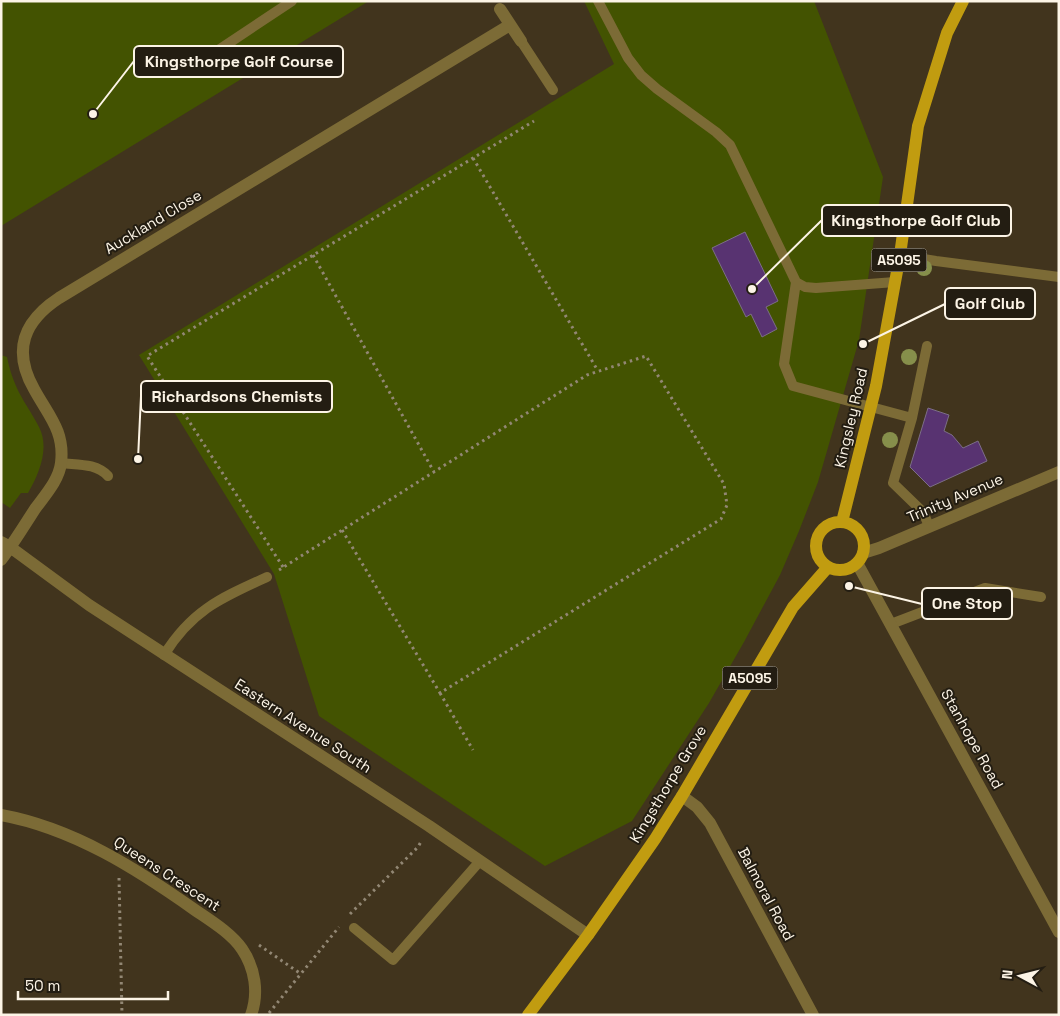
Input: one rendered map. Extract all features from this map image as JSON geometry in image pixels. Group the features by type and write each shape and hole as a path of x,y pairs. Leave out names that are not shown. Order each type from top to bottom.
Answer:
{"main road":[{"name":"Kingsley Road","path":"842,522 872,407 900,255 918,126 947,33 963,1"},
{"path":"842,522 859,532 863,544 860,558 850,568 842,570 828,567 819,557 816,550 816,541 822,530 831,524 842,522"},
{"name":"Kingsthorpe Grove","path":"528,1015 639,863 682,796 792,607 828,567"}],"street":[{"path":"500,9 521,41"},
{"name":"Auckland Close","path":"1,560 6,545 54,482 61,463 61,440 58,428 33,389 24,364 24,339 28,326 37,314 59,298 510,25"},
{"name":"Trinity Avenue","path":"860,558 879,548 1059,472"},
{"name":"Eastern Avenue South","path":"6,545 89,605 429,826 588,935"},
{"name":"Stanhope Road","path":"860,558 891,624 1059,932"},
{"name":"Balmoral Road","path":"682,796 698,807 710,823 813,1015"},
{"name":"Queens Crescent","path":"1,815 23,819 48,827 94,847 183,901 220,928 241,947 251,964 256,987 254,1007 251,1015"}],"lane":[{"path":"216,51 292,1"},
{"path":"598,1 628,58 641,75 716,132 730,145 796,282 784,364 793,386 912,418"},
{"path":"521,41 553,90"},
{"path":"900,255 1059,277"},
{"path":"796,282 805,287 816,288 895,282"},
{"path":"927,346 912,418 894,483 923,512 930,526"},
{"path":"61,463 93,466 108,476"},
{"path":"164,655 176,636 208,608 228,595 268,577"},
{"path":"891,624 985,588 1041,597"},
{"path":"354,928 393,960 480,861"}],"path":[{"path":"283,567 147,356 534,121"},
{"path":"473,158 598,371"},
{"path":"314,255 434,472"},
{"path":"268,577 587,375 646,356 724,484 727,505 721,519 440,693"},
{"path":"342,530 473,750"},
{"path":"119,861 122,1015"},
{"path":"241,947 260,944 301,974"}],"green space":[{"path":"1,1 369,1 1,226"},
{"path":"584,1 814,1 883,177 859,340 818,482 780,575 709,703 632,821 545,866 319,716 274,574 139,355 614,64"},
{"path":"1,355 7,357 15,383 39,427 43,444 42,461 32,486 28,493 21,493 10,508 1,502"}],"building":[{"path":"745,232 778,301 766,307 777,329 762,337 751,314 746,317 712,248"},
{"path":"928,408 949,415 944,431 952,435 963,448 978,441 987,461 930,487 910,467"}],"place":[{"name":"Kingsthorpe Golf Course","path":"93,114"},
{"name":"Kingsthorpe Golf Club","path":"752,289"},
{"name":"Golf Club","path":"863,344"},
{"name":"Richardsons Chemists","path":"138,459"},
{"name":"One Stop","path":"849,586"}]}
